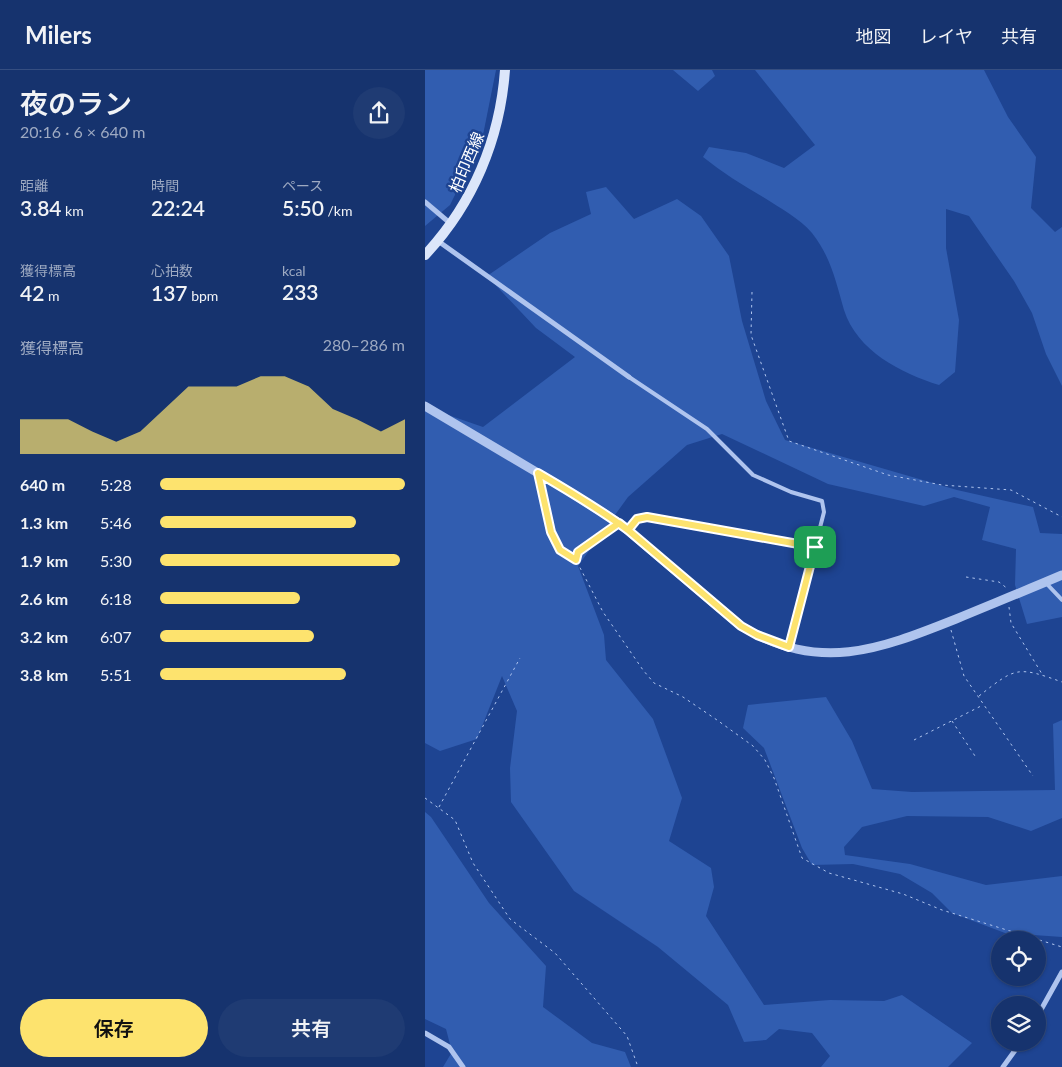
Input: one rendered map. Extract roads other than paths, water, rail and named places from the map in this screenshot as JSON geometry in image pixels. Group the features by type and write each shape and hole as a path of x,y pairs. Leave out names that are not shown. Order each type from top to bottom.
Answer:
{"main road":[{"name":"柏印西線","path":"425,255 451,224 473,187 489,149 502,104 505,70"}],"street":[{"path":"425,202 451,224"},
{"path":"438,241 629,377"},
{"path":"425,406 619,523 741,626 757,635 789,647 823,653 863,651 902,640 1062,575"},
{"path":"628,530 637,519 647,517 815,547 789,647"},
{"path":"1046,1000 1062,972"},
{"path":"425,1033 449,1047 463,1067"},
{"path":"1003,1067 1015,1051"}],"lane":[{"path":"629,377 707,430 753,475 791,492 822,501 825,512 815,547"},
{"path":"1045,582 1062,600"}]}
